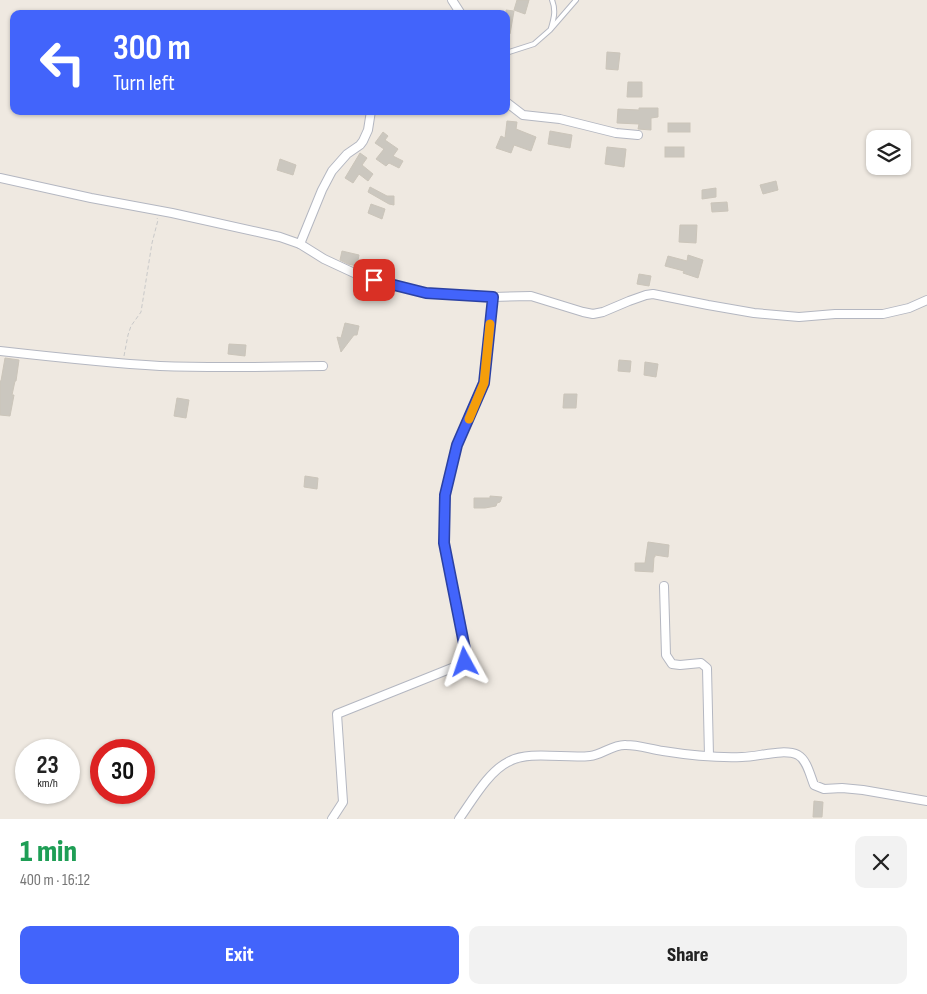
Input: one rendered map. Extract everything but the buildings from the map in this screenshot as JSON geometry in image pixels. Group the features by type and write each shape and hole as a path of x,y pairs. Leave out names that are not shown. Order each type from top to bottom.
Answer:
{"street":[{"path":"510,106 523,115 560,119 616,133 638,135"},
{"path":"300,244 322,190 332,171 347,154 364,140 370,115"},
{"path":"0,178 280,237 300,244 324,259 370,280 426,293 493,297 531,296 594,314 653,294 745,312 799,317 835,314 883,314 909,308 927,300"},
{"path":"332,819 343,802 337,714 465,662 465,649 444,543 445,495 457,445 484,383 493,297"},
{"path":"0,352 157,366 212,368 324,366"},
{"path":"664,586 666,656 672,664 701,663 707,668 708,756"},
{"path":"459,819 488,778 507,762 519,757 592,756 623,744 708,756 743,757 790,752 804,760 814,785 824,789 863,790 927,801"}],"lane":[{"path":"550,30 555,14 552,0"},
{"path":"510,52 534,44 550,30 576,0"}],"path":[{"path":"123,363 131,326 140,316 143,302 152,243 158,220 155,210"}],"slow traffic":[{"path":"469,419 484,383 490,324"}],"route":[{"path":"374,280 426,293 493,297 484,383 457,445 445,495 444,543 465,649 465,662"}]}
